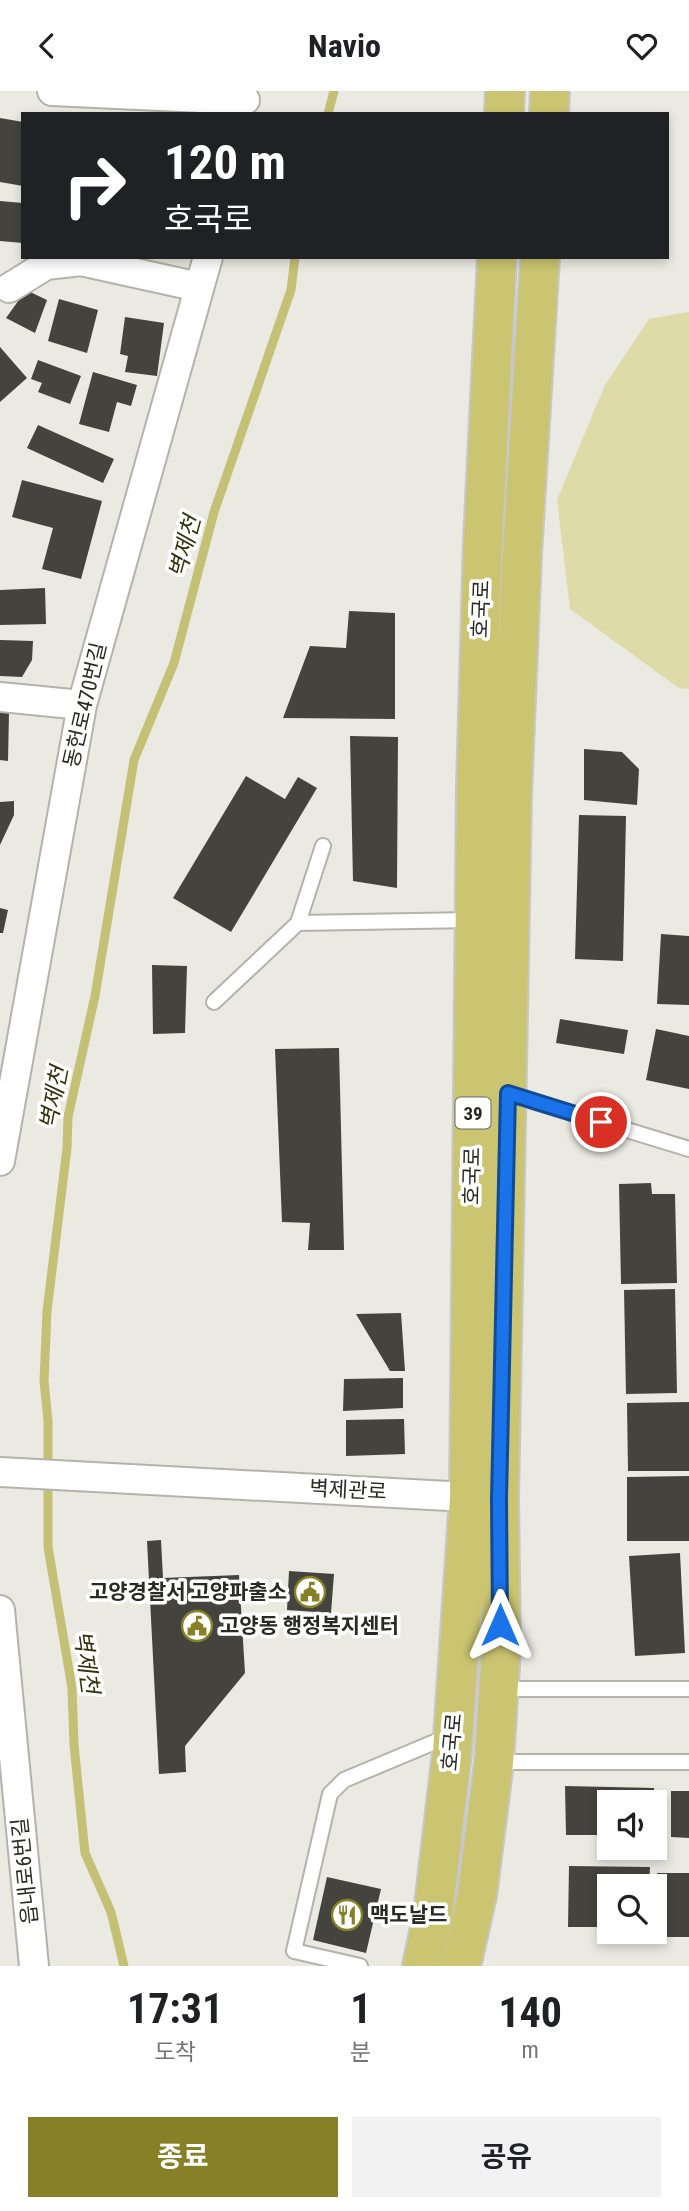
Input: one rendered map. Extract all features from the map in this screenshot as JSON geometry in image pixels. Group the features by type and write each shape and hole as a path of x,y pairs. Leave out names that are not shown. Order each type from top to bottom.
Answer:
{"main road":[{"path":"504,112 505,91"},
{"path":"549,112 550,91"},
{"name":"호국로","path":"461,1966 477,1895 494,1762 500,1650 484,1498 475,920 483,541 497,259"},
{"name":"호국로","path":"422,1966 433,1914 484,1498 508,1093 512,793 522,554 540,259"}],"street":[{"path":"52,91 135,104 244,102"},
{"path":"9,288 46,265 82,259 199,287"},
{"name":"동헌로470번길","path":"0,1161 82,705 207,259"},
{"path":"0,697 82,705"},
{"name":"벽제관로","path":"6,1472 484,1498"},
{"name":"읍내로6번길","path":"0,1610 5,1721 34,1966"}],"lane":[{"path":"214,1002 298,923 323,846"},
{"path":"298,923 475,920"},
{"path":"508,1093 689,1149"},
{"path":"498,1689 689,1689"},
{"path":"360,1966 294,1951 330,1794 344,1780 453,1734"},
{"name":"호국로","path":"494,1762 689,1762"}],"shaded area":[{"path":"689,312 689,689 679,688 570,609 557,500 605,385 649,319"}],"building":[{"path":"0,118 21,122 21,186 0,182"},
{"path":"0,201 21,203 21,243 0,241"},
{"path":"26,290 47,300 35,333 6,318"},
{"path":"59,299 98,310 87,353 48,341"},
{"path":"125,317 164,323 157,376 125,372 128,356 120,354"},
{"path":"0,347 27,378 0,402"},
{"path":"38,360 81,376 70,404 38,392 42,383 31,379"},
{"path":"93,372 137,385 131,406 117,402 109,432 79,424"},
{"path":"38,425 114,459 103,483 27,448"},
{"path":"22,480 102,501 81,579 42,569 53,528 12,517"},
{"path":"45,588 46,624 0,625 0,590"},
{"path":"349,611 395,613 395,719 283,718 310,646 346,648"},
{"path":"0,640 33,641 32,660 22,677 0,676"},
{"path":"0,712 9,712 8,761 0,760"},
{"path":"350,736 398,737 397,888 353,881"},
{"path":"584,749 622,752 639,769 637,805 584,800"},
{"path":"246,776 285,799 298,777 317,788 231,932 173,898"},
{"path":"14,801 14,815 0,845 0,802"},
{"path":"579,815 626,816 623,961 575,959"},
{"path":"0,908 8,910 3,933 0,933"},
{"path":"661,934 689,936 689,1005 657,1004"},
{"path":"152,965 187,966 185,1033 153,1034"},
{"path":"560,1019 628,1030 624,1054 556,1043"},
{"path":"656,1029 689,1036 689,1089 646,1080"},
{"path":"339,1048 344,1250 308,1250 310,1223 282,1222 275,1049"},
{"path":"651,1183 652,1194 675,1194 677,1283 621,1284 619,1184"},
{"path":"675,1289 677,1393 626,1394 624,1290"},
{"path":"401,1313 405,1371 390,1371 356,1314"},
{"path":"403,1378 403,1408 343,1411 344,1379"},
{"path":"689,1402 689,1471 628,1471 627,1403"},
{"path":"404,1419 405,1454 346,1456 346,1420"},
{"path":"689,1476 689,1541 627,1541 627,1477"},
{"name":"고양동 행정복지센터","path":"161,1540 163,1578 239,1575 245,1673 185,1746 186,1772 159,1774 147,1541"},
{"path":"680,1553 685,1653 635,1656 629,1556"},
{"name":"고양경찰서 고양파출소","path":"289,1571 334,1574 331,1613 287,1610"},
{"path":"565,1786 654,1788 597,1790 597,1835 566,1835"},
{"path":"671,1791 689,1791 689,1838 671,1837"},
{"path":"569,1866 650,1867 650,1874 597,1874 597,1927 568,1927"},
{"path":"689,1873 689,1937 667,1937 667,1874 657,1874"},
{"name":"맥도날드","path":"327,1877 381,1889 366,1953 313,1940"}],"waterway":[{"name":"벽제천","path":"329,112 334,91"},
{"name":"벽제천","path":"124,1966 111,1912 85,1853 74,1745 72,1688 48,1547 48,1421 44,1381 47,1311 67,1148 68,1117 95,996 134,760 174,663 214,512 291,290 295,259"}],"place":[{"name":"고양경찰서 고양파출소","path":"310,1592"},
{"name":"고양동 행정복지센터","path":"197,1626"},
{"name":"맥도날드","path":"347,1915"}],"route":[{"path":"500,1625 499,1499 508,1093 601,1122"}]}
